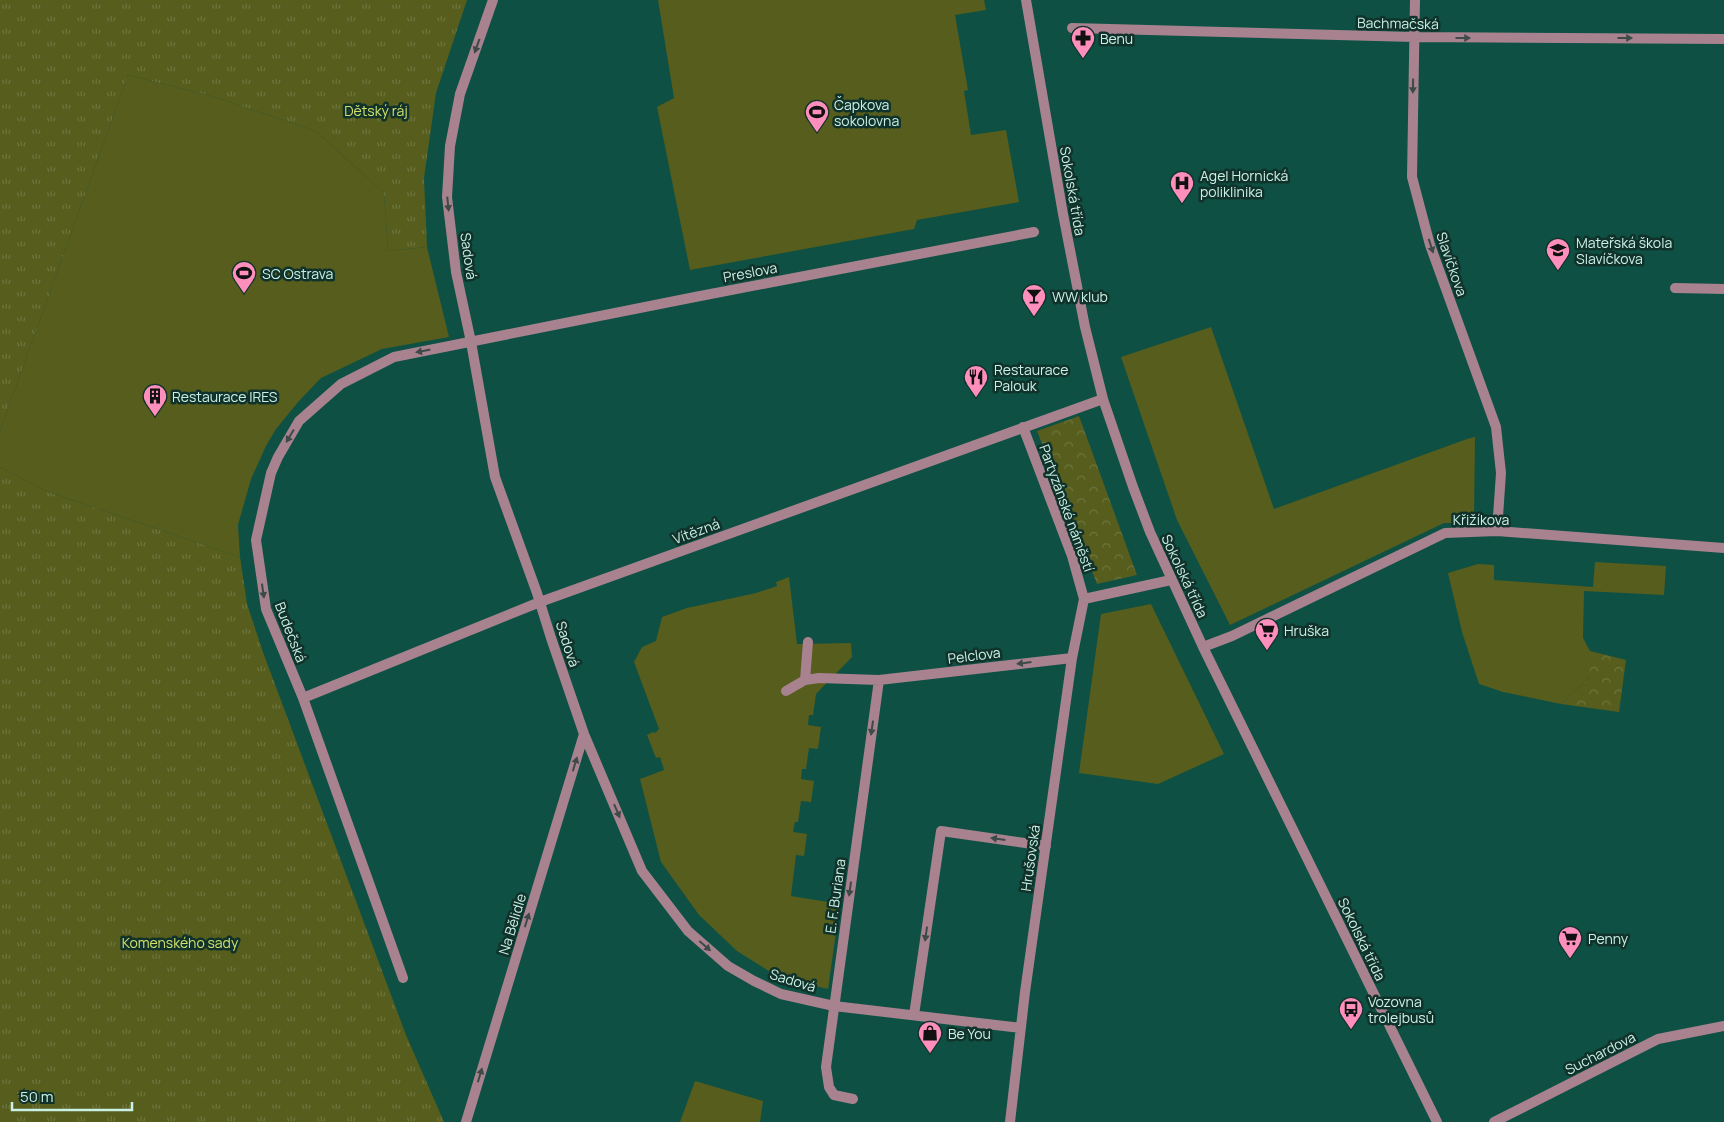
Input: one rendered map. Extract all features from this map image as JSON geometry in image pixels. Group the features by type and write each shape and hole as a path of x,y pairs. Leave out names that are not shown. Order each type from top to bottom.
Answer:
{"street":[{"name":"Sadová","path":"493,0 460,94 450,146 447,197 456,272 471,342 495,477 540,602 550,638 584,734 642,871 688,932 728,966 781,994 834,1006 1021,1028"},
{"name":"Sokolská třída","path":"1026,0 1063,214 1085,327 1103,399 1133,487 1150,532 1203,647 1437,1122"},
{"name":"Slavíčkova","path":"1415,0 1412,178 1430,245 1496,427 1501,473 1497,531"},
{"name":"Bachmačská","path":"1072,28 1414,37 1724,38"},
{"name":"Preslova","path":"471,342 1034,232"},
{"path":"1675,288 1724,289"},
{"name":"Budečská","path":"403,978 303,698 266,609 256,540 271,473 299,421 341,384 394,357 471,342"},
{"name":"Vítězná","path":"303,698 540,602 1103,399"},
{"name":"Partyzánské náměstí","path":"1023,427 1072,556 1084,599"},
{"name":"Křižíkova","path":"1203,647 1232,636 1445,533 1497,531 1724,548"},
{"path":"1084,599 1171,580"},
{"name":"Hrušovská","path":"1010,1122 1021,1028 1072,658 1084,599"},
{"path":"804,680 808,642"},
{"name":"Pelclova","path":"879,680 1072,658"},
{"path":"786,691 804,680 819,678 879,680"},
{"name":"E. F. Buriana","path":"853,1099 834,1095 828,1087 826,1067 879,680"},
{"name":"Na Bělidle","path":"466,1122 584,734"},
{"path":"914,1015 941,831 1046,846"},
{"name":"Suchardova","path":"1494,1122 1658,1040 1724,1026"}],"green space":[{"name":"Dětský ráj","path":"0,0 467,0 436,93 424,178 427,247 388,251 384,193 316,131 211,96 128,75 0,431"},
{"name":"Čapkova sokolovna","path":"658,0 984,0 986,10 955,15 968,90 964,91 971,135 1006,130 1019,202 917,220 914,229 690,270 657,107 674,98"},
{"name":"SC Ostrava","path":"128,75 211,96 316,131 384,193 388,251 427,247 449,337 382,349 321,378 299,401 276,429 251,479 238,525 240,557 46,491 0,467 0,431"},
{"path":"1211,327 1274,509 1475,437 1474,523 1444,523 1230,625 1177,520 1121,357"},
{"path":"1079,416 1137,575 1097,584 1037,431"},
{"name":"Komenského sady","path":"0,467 46,491 240,557 247,604 264,655 406,1035 444,1122 0,1122"},
{"path":"1595,562 1666,566 1664,595 1584,591 1583,638 1590,651 1590,677 1561,704 1503,692 1479,684 1462,632 1448,573 1478,564 1494,565 1494,580 1593,587"},
{"path":"789,577 797,644 851,643 852,657 816,694 813,715 809,715 808,725 821,727 818,749 809,748 806,769 802,769 801,779 814,781 811,802 801,801 798,822 795,822 793,832 807,834 804,856 796,855 791,896 840,904 828,989 778,977 737,951 699,915 661,862 640,779 664,770 660,757 656,758 647,735 655,733 659,729 634,662 642,647 656,641 662,617 687,608 756,593 777,586 776,582"},
{"path":"1151,604 1224,754 1158,784 1079,773 1101,614"},
{"path":"1590,651 1626,660 1619,712 1561,704 1590,677"},
{"path":"695,1081 763,1101 760,1122 680,1122"}],"place":[{"name":"Benu","path":"1083,59"},
{"name":"Čapkova sokolovna","path":"817,133"},
{"name":"Agel Hornická poliklinika","path":"1182,204"},
{"name":"Mateřská škola Slavíčkova","path":"1558,271"},
{"name":"SC Ostrava","path":"244,294"},
{"name":"WW klub","path":"1034,317"},
{"name":"Restaurace Palouk","path":"976,398"},
{"name":"Restaurace IRES","path":"155,417"},
{"name":"Hruška","path":"1267,651"},
{"name":"Penny","path":"1570,959"},
{"name":"Vozovna trolejbusů","path":"1351,1030"},
{"name":"Be You","path":"930,1054"}]}
